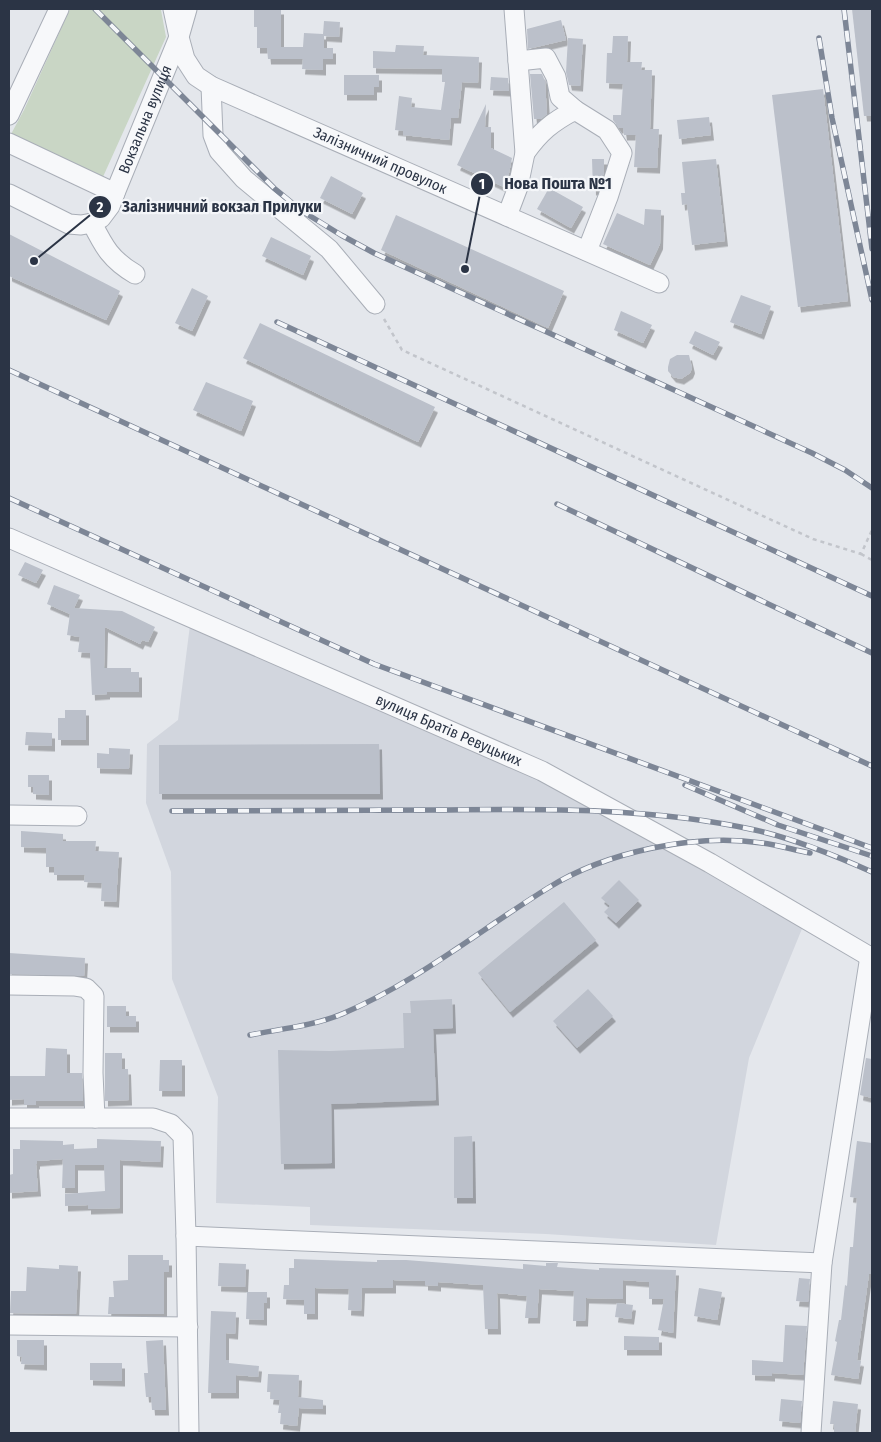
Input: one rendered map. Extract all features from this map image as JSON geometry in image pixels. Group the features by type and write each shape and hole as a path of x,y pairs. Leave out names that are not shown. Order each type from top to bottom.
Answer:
{"street":[{"path":"9,115 58,9"},
{"path":"173,9 179,37"},
{"name":"Вокзальна вулиця","path":"92,223 101,218 110,206 179,37 187,9"},
{"path":"507,216 518,187 525,153 514,9"},
{"name":"Залізничний провулок","path":"179,37 185,59 196,76 211,86 659,283"},
{"path":"518,61 546,58 556,77 560,97 575,110 607,130 622,153 588,251"},
{"path":"211,86 213,134 219,151 244,179 329,249 375,304"},
{"path":"525,153 538,135 558,119 575,110"},
{"path":"9,143 116,192"},
{"path":"9,194 69,224 81,225 92,223 106,250 120,265 135,274"},
{"name":"вулиця Братів Ревуцьких","path":"9,538 542,771 710,863 871,957"},
{"path":"9,815 76,816"},
{"path":"811,1433 822,1264 871,957"},
{"path":"9,985 74,986 86,988 94,996 93,1073 95,1118"},
{"path":"9,1118 153,1118 171,1124 183,1136 189,1433"},
{"path":"186,1236 822,1264"},
{"path":"9,1325 188,1327"}],"path":[{"path":"375,304 402,350 813,539 861,554 872,560"},
{"path":"861,554 872,530"}],"shaded area":[{"path":"191,617 542,771 806,919 749,1058 716,1245 546,1234 310,1225 310,1207 216,1203 218,1097 172,979 171,872 146,803 147,744 178,720"}],"green space":[{"path":"70,9 161,10 166,37 102,179 10,136 24,110"}],"building":[{"path":"254,9 281,9 281,47 303,47 304,33 323,34 324,21 340,22 339,37 324,36 324,48 333,48 333,59 323,59 323,70 302,69 303,59 268,59 267,48 257,48 257,27 254,27"},
{"path":"852,9 872,9 872,116 864,116"},
{"path":"561,20 566,40 528,49 527,29"},
{"path":"613,36 628,36 627,62 642,62 641,70 652,70 650,129 659,129 657,168 634,167 636,135 624,135 623,128 619,128 613,120 613,115 621,115 623,84 606,83 607,53 612,53"},
{"path":"568,38 583,39 580,86 569,85 566,72"},
{"path":"396,45 424,46 423,55 479,57 478,83 462,82 458,118 451,118 449,140 403,135 403,131 395,130 399,96 412,98 411,107 441,110 445,82 442,82 442,69 373,68 373,51 395,52"},
{"path":"530,74 542,74 545,81 547,114 541,119 534,119"},
{"path":"344,75 379,75 379,87 374,87 374,95 344,95"},
{"path":"491,77 508,78 509,91 490,90"},
{"path":"823,89 848,301 798,307 772,95"},
{"path":"486,104 485,127 491,127 491,148 512,158 506,188 457,165"},
{"path":"709,117 711,135 679,139 677,120"},
{"path":"592,159 604,159 604,172 599,189 593,190"},
{"path":"716,159 725,241 692,245 687,204 682,205 681,193 685,193 682,162"},
{"path":"331,176 363,193 352,214 320,198"},
{"path":"549,188 583,207 571,228 537,209"},
{"path":"645,209 661,210 660,244 650,265 603,244 617,213 644,225"},
{"path":"396,215 564,291 548,328 381,250"},
{"path":"9,234 120,291 106,320 9,276"},
{"path":"271,237 311,256 303,275 262,256"},
{"path":"192,288 208,296 192,331 175,323"},
{"path":"741,295 771,306 761,334 730,322"},
{"path":"621,311 652,325 643,343 614,330"},
{"path":"260,323 435,407 418,442 243,358"},
{"path":"695,331 720,342 713,355 689,343"},
{"path":"677,355 689,355 692,368 690,373 681,379 673,377 668,371 670,359"},
{"path":"206,382 253,401 241,431 193,410"},
{"path":"25,562 43,570 36,583 18,575"},
{"path":"54,585 80,595 74,608 122,611 155,627 148,642 142,640 140,644 105,627 104,668 131,668 131,672 139,672 139,692 107,692 107,694 92,695 90,653 78,652 80,637 67,635 70,614 47,604"},
{"path":"65,710 86,710 86,740 58,740 58,718 65,718"},
{"path":"26,732 52,733 52,746 25,745"},
{"path":"379,744 380,794 159,794 159,745"},
{"path":"109,748 130,749 129,769 97,768 97,753 109,754"},
{"path":"28,775 49,775 49,795 33,794 33,787 28,787"},
{"path":"21,831 63,834 63,841 96,841 95,851 119,852 116,902 101,901 102,883 84,882 85,875 54,875 54,867 46,867 46,848 21,847"},
{"path":"619,880 639,900 616,923 604,912 610,906 601,898"},
{"path":"564,902 596,940 510,1012 478,973"},
{"path":"9,953 85,958 84,976 9,974"},
{"path":"588,989 613,1016 577,1048 553,1021"},
{"path":"452,999 453,1028 433,1029 436,1100 331,1104 332,1163 281,1164 278,1050 330,1051 404,1048 403,1013 411,1013 410,1001"},
{"path":"107,1006 126,1006 126,1016 136,1016 136,1027 107,1027"},
{"path":"46,1048 67,1049 67,1073 82,1073 83,1101 36,1101 36,1105 24,1105 24,1099 9,1100 9,1076 45,1076"},
{"path":"105,1053 122,1053 122,1069 128,1069 129,1100 105,1101"},
{"path":"866,1058 872,1059 872,1098 860,1095"},
{"path":"160,1060 182,1060 182,1091 159,1091"},
{"path":"472,1136 473,1198 454,1198 454,1137"},
{"path":"97,1139 161,1141 160,1162 120,1160 120,1208 88,1209 88,1205 65,1206 65,1194 105,1191 104,1165 75,1165 75,1188 62,1188 63,1159 37,1161 38,1191 9,1193 9,1175 13,1174 13,1149 20,1149 20,1140 63,1141 63,1145 74,1144 74,1149 97,1148"},
{"path":"857,1141 872,1143 872,1274 869,1274 857,1360 861,1361 858,1379 831,1375 845,1285 847,1286 850,1247 853,1247 857,1198 850,1197"},
{"path":"128,1255 163,1255 163,1260 169,1260 169,1272 164,1272 164,1314 108,1314 109,1297 114,1297 113,1281 128,1280"},
{"path":"294,1259 377,1262 377,1260 406,1260 523,1269 523,1264 546,1266 546,1263 558,1263 557,1267 599,1270 599,1268 676,1270 673,1333 658,1330 664,1299 649,1299 649,1282 623,1280 623,1299 586,1298 585,1321 573,1321 574,1291 539,1289 537,1318 525,1318 527,1296 497,1293 498,1329 485,1329 483,1285 438,1282 438,1286 425,1285 425,1281 393,1280 393,1288 362,1288 361,1311 348,1310 349,1289 315,1288 315,1314 304,1314 304,1300 283,1299 284,1285 289,1285 289,1268 294,1268"},
{"path":"219,1263 246,1264 245,1287 218,1286"},
{"path":"59,1265 78,1266 76,1314 10,1313 11,1291 26,1291 27,1267 59,1269"},
{"path":"799,1278 810,1279 808,1302 796,1301"},
{"path":"699,1288 722,1292 717,1320 694,1316"},
{"path":"247,1292 267,1292 267,1303 264,1303 264,1320 246,1319"},
{"path":"617,1303 633,1305 631,1319 615,1317"},
{"path":"211,1311 236,1312 235,1334 226,1333 226,1360 229,1360 229,1363 259,1366 258,1377 236,1375 236,1393 208,1393"},
{"path":"785,1325 807,1326 803,1375 772,1373 772,1376 752,1375 752,1360 783,1362"},
{"path":"624,1336 659,1337 659,1350 624,1350"},
{"path":"17,1340 44,1340 44,1365 21,1364 22,1357 17,1356"},
{"path":"163,1340 166,1410 152,1410 151,1397 146,1397 144,1373 148,1373 146,1341"},
{"path":"90,1363 122,1363 122,1381 90,1380"},
{"path":"268,1374 299,1375 298,1397 323,1400 323,1409 299,1408 297,1426 280,1424 281,1413 278,1413 280,1400 270,1399 271,1392 267,1392"},
{"path":"781,1399 802,1401 800,1423 779,1421"},
{"path":"833,1401 858,1404 855,1433 834,1433 834,1424 830,1424"}],"railway":[{"path":"95,9 274,188 302,211 374,253 812,453 845,470 872,488"},
{"path":"844,9 872,249"},
{"path":"819,38 832,118 872,300"},
{"path":"277,322 872,596"},
{"path":"9,370 872,766"},
{"path":"9,498 374,664 872,848"},
{"path":"557,504 872,653"},
{"path":"685,785 778,825 872,856"},
{"path":"172,811 516,809 636,813 715,822 755,830 814,848 872,872"},
{"path":"250,1035 320,1022 370,1001 448,955 548,888 571,875 623,855 680,843 708,841 762,843 810,853"}],"place":[{"name":"Залізничний вокзал Прилуки","path":"34,261"},
{"name":"Нова Пошта №1","path":"465,269"}]}
